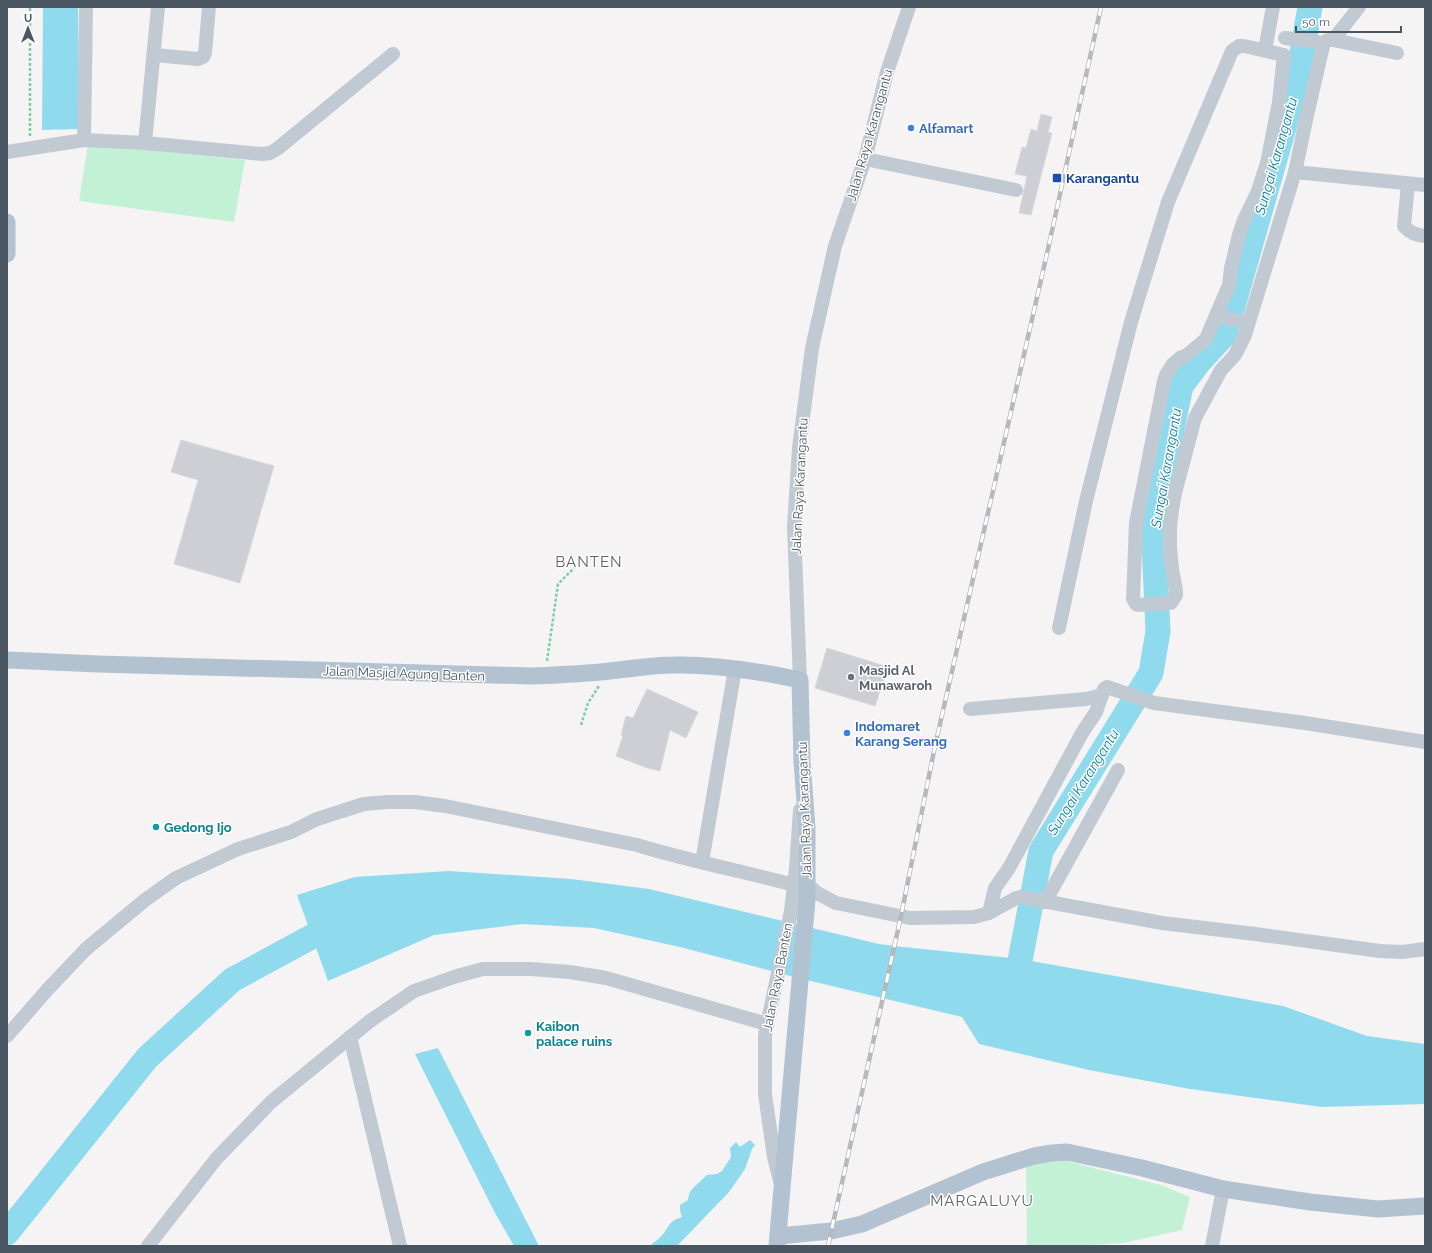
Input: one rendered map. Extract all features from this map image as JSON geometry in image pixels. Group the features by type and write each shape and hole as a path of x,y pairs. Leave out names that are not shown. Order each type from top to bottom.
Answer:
{"main road":[{"path":"7,222 7,254"},
{"name":"Jalan Masjid Agung Banten","path":"7,660 98,664 545,676 609,671 652,665 674,665 735,669 800,680"},
{"name":"Jalan Raya Karangantu","path":"798,1003 798,913 807,828 802,762 800,680"},
{"name":"Jalan Raya Banten","path":"778,1241 798,1003"},
{"path":"778,1241 831,1232 862,1224 983,1172 1034,1156 1067,1152 1134,1166 1223,1189 1310,1202 1378,1209 1425,1206"}],"street":[{"path":"84,140 86,7"},
{"path":"145,143 158,7"},
{"path":"154,55 198,59 203,57 206,53 209,7"},
{"name":"Jalan Raya Karangantu","path":"800,680 794,527 799,448 812,348 835,246 865,159 887,72 908,7"},
{"path":"1265,50 1273,7"},
{"path":"1334,40 1359,7"},
{"path":"1285,38 1318,42"},
{"path":"1059,628 1086,501 1131,322 1168,202 1232,51 1239,46 1244,46 1284,55 1279,102 1263,178 1242,228 1234,252 1229,285 1220,316 1206,339 1187,355 1180,358 1173,364 1164,381 1136,523 1133,599 1136,604 1171,603 1176,595 1170,548 1172,510 1194,418 1221,370 1232,359 1240,346 1245,322 1296,172 1307,115 1324,42 1334,40 1397,53"},
{"path":"7,152 84,140 145,143 262,154 270,153 393,54"},
{"path":"865,159 1016,190"},
{"path":"1296,172 1425,185"},
{"path":"1408,184 1404,226 1408,231 1416,235 1425,236"},
{"path":"1220,316 1245,322"},
{"path":"702,862 735,669"},
{"path":"989,913 995,888 1009,868 1082,733 1096,712 1105,688 1154,702 1305,723 1425,742"},
{"path":"970,709 1086,699 1102,695"},
{"path":"1043,901 1118,770"},
{"path":"7,1036 48,989 86,949 145,900 176,878 238,849 291,832 317,819 364,804 388,802 415,802 445,806 638,845 662,853 800,885 836,903 910,918 974,917 989,913 1016,898 1021,897 1162,923 1380,951 1402,952 1425,949"},
{"name":"Jalan Raya Banten","path":"783,1191 774,1156 765,1094 765,1047 767,1024 776,984 798,913"},
{"path":"148,1246 216,1159 270,1102 370,1021 414,991 457,976 483,969 570,972 606,978 767,1024"},
{"path":"350,1037 400,1246"},
{"path":"1212,1246 1223,1189"}],"path":[{"path":"30,7 30,148"},
{"path":"545,676 558,584 577,565"},
{"path":"581,725 588,703 609,671"}],"green space":[{"path":"88,144 245,160 234,222 79,201"},
{"path":"1058,1159 1161,1185 1190,1197 1182,1230 1123,1243 1077,1246 1027,1246 1026,1164"}],"water":[{"path":"43,7 78,7 79,129 42,130"},
{"path":"449,871 571,879 649,889 879,944 1020,959 1283,1006 1367,1036 1425,1044 1425,1104 1322,1107 1190,1089 1089,1070 979,1044 962,1017 794,977 680,947 594,928 522,924 434,935 328,981 297,895 355,877"},
{"path":"438,1048 539,1246 514,1246 495,1213 415,1054"},
{"path":"750,1140 755,1145 752,1149 745,1169 729,1192 677,1246 650,1246 662,1235 671,1223 682,1217 680,1205 688,1200 692,1189 707,1175 717,1174 722,1171 731,1157 730,1148 736,1142 740,1147"}],"building":[{"path":"1041,114 1052,117 1048,132 1052,133 1031,215 1019,213 1027,176 1015,174 1022,147 1026,148 1031,129 1037,131"},
{"path":"181,440 274,466 240,583 174,564 198,480 171,472"},
{"name":"Masjid Al Munawaroh","path":"827,648 888,667 875,706 815,688"},
{"path":"647,689 698,712 686,738 670,730 660,771 647,768 616,756 623,736 621,735 626,716 633,718"}],"waterway":[{"name":"Sungai Karangantu","path":"1014,992 1041,851 1151,673 1158,631 1153,521 1181,386 1199,362 1225,334 1297,82 1310,7"},
{"path":"7,1233 147,1058 232,980 313,936 345,927"}],"railway":[{"path":"828,1246 901,916 935,746 1048,249 1101,7"}],"place":[{"name":"Alfamart","path":"911,128"},
{"name":"Karangantu","path":"1057,178"},
{"name":"Masjid Al Munawaroh","path":"851,677"},
{"name":"Indomaret Karang Serang","path":"847,733"},
{"name":"Gedong Ijo","path":"156,827"},
{"name":"Kaibon palace ruins","path":"528,1033"}],"district":[{"name":"BANTEN","path":"589,562"},
{"name":"MARGALUYU","path":"982,1201"}]}
